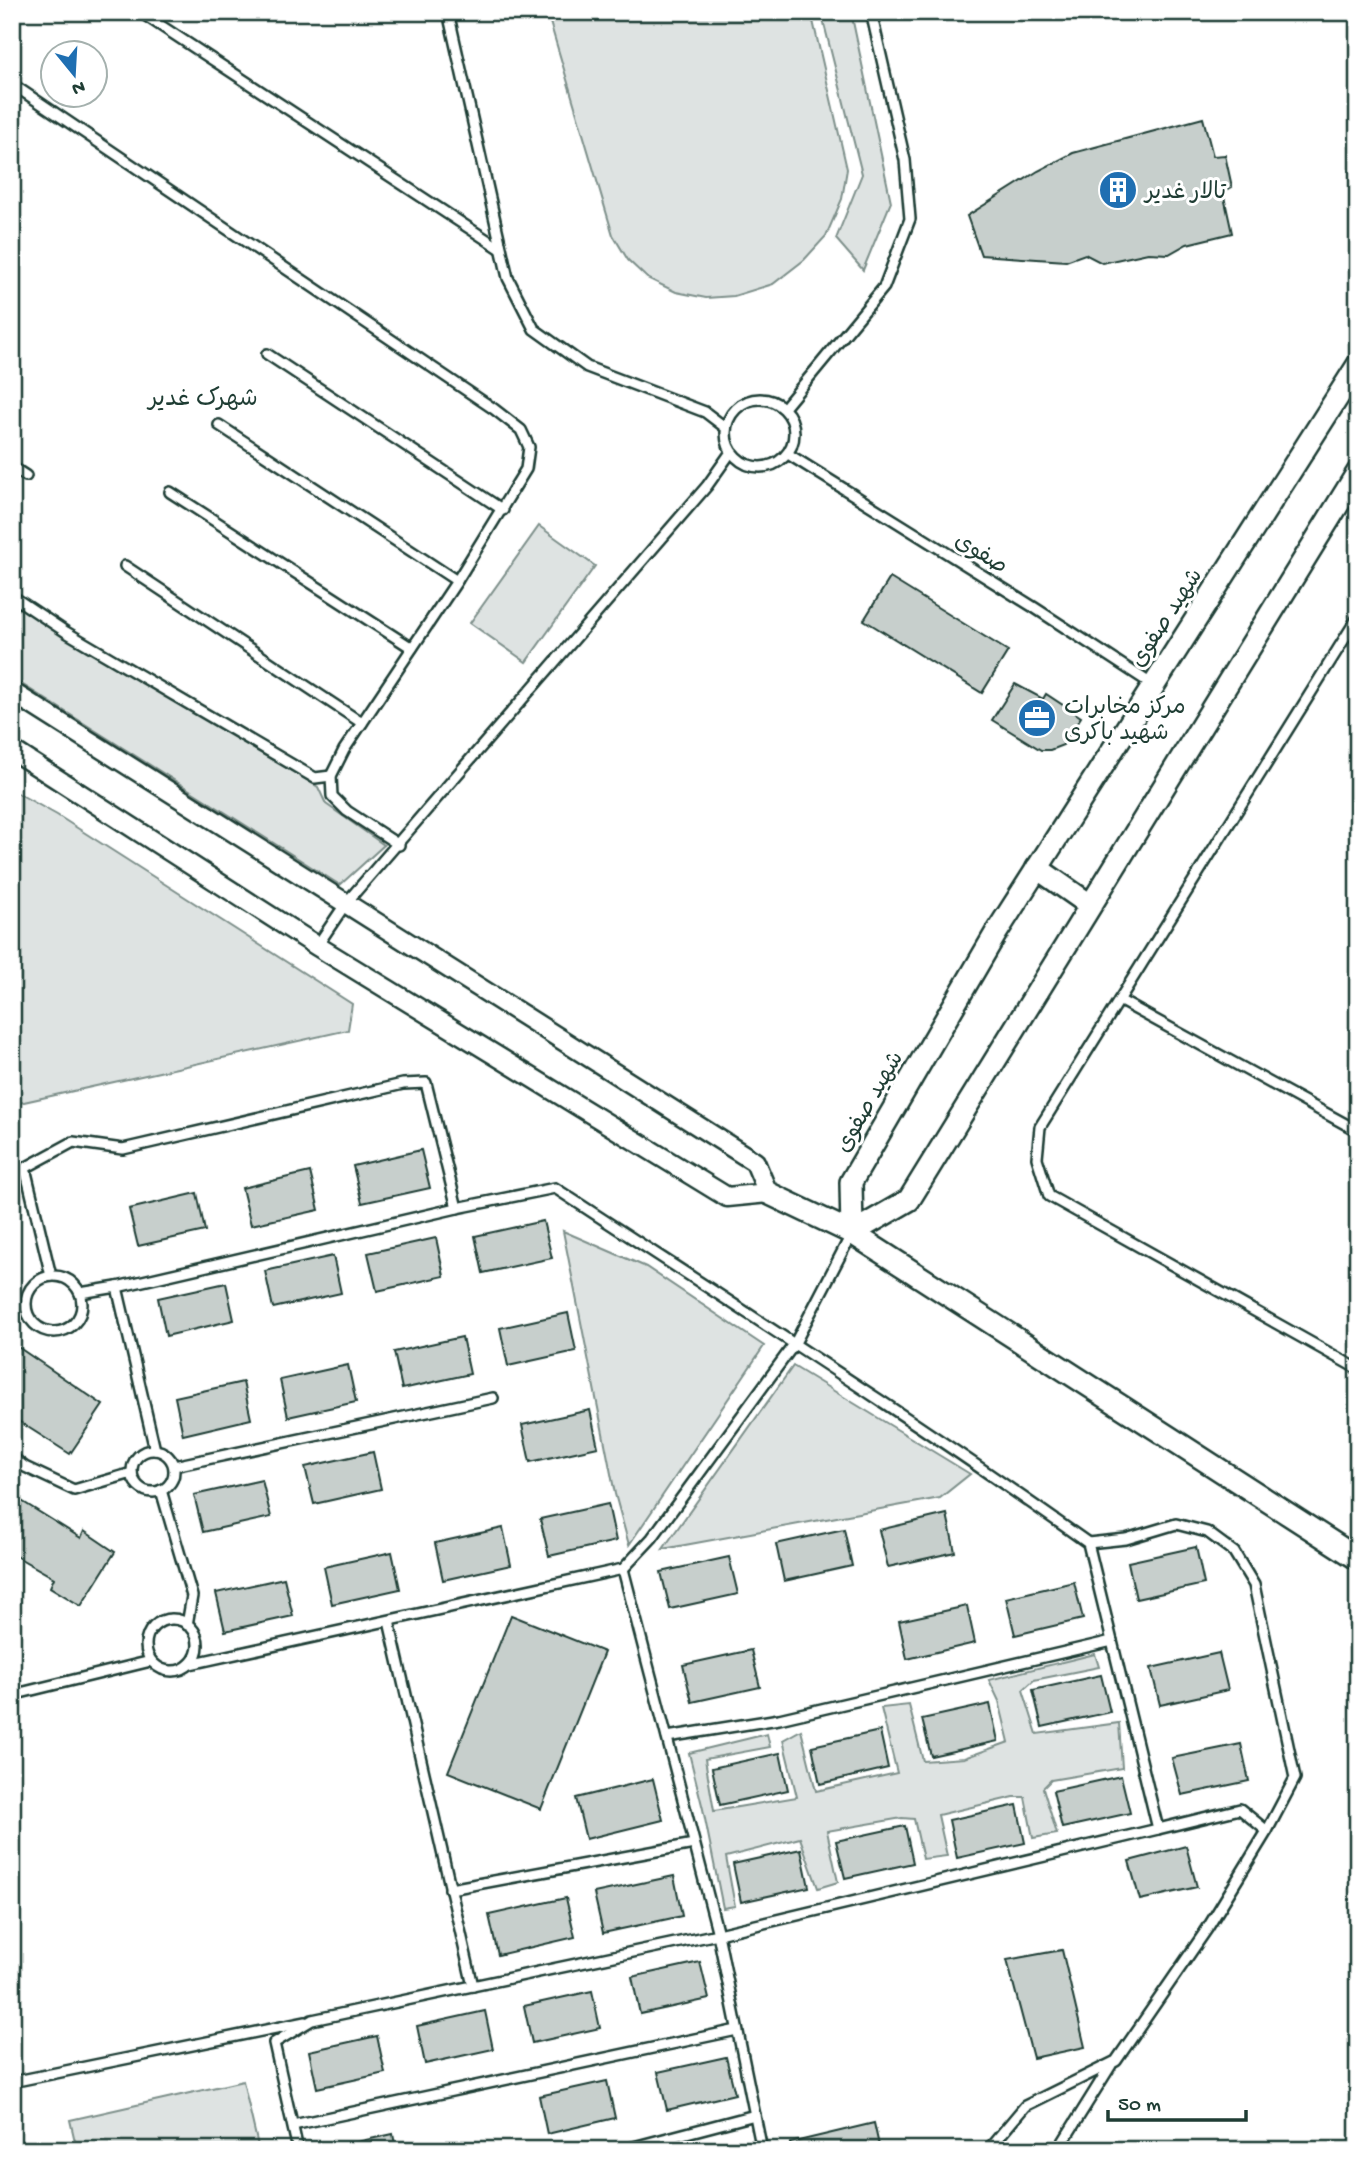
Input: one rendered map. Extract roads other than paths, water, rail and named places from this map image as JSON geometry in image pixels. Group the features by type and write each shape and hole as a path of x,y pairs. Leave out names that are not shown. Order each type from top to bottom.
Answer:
{"street":[{"name":"شهید صفوی","path":"852,1233 851,1182 996,933 1358,365"},
{"path":"852,1233 909,1200 1358,471"},
{"path":"12,692 755,1162 768,1193"},
{"path":"12,750 317,946 727,1198 768,1193 852,1233 1358,1559"},
{"path":"1037,868 1090,905"}],"lane":[{"path":"140,12 502,249"},
{"path":"448,12 508,278 534,329 587,367 705,412 726,428"},
{"path":"784,408 884,287 909,219 905,160 871,12"},
{"path":"12,84 521,430 529,447 526,469 503,510 362,723 331,776 332,796 347,811 399,845"},
{"path":"267,354 503,510"},
{"path":"765,399 784,408 794,425 793,445 788,454 770,466 759,468 748,466 731,452 727,444 726,428 736,409 754,400 765,399"},
{"path":"219,425 457,581"},
{"path":"317,946 346,903 708,486 731,452"},
{"name":"صفوی","path":"788,454 1153,685"},
{"path":"12,467 26,476"},
{"path":"170,492 412,648"},
{"path":"125,566 362,723"},
{"path":"12,596 66,632 315,778 331,776"},
{"path":"1358,617 1040,1127 1037,1158 1049,1196 1358,1369"},
{"path":"1119,1000 1358,1131"},
{"path":"51,1276 24,1167 73,1142 123,1149 403,1084 426,1083 457,1208"},
{"path":"80,1293 117,1287 555,1188 795,1343 1088,1543 1158,1829"},
{"path":"190,1664 198,1644 193,1630 172,1619 157,1624 151,1630 146,1646 151,1661 165,1670 174,1671 190,1664 623,1569 652,1538 795,1343 852,1233"},
{"path":"51,1276 69,1280 80,1293 82,1305 76,1322 60,1331 42,1329 29,1317 26,1299 35,1283 51,1276"},
{"path":"117,1287 155,1450"},
{"path":"174,1466 493,1398"},
{"path":"155,1450 167,1455 174,1466 172,1480 162,1490 142,1489 132,1473 138,1456 155,1450"},
{"path":"12,1457 25,1467 74,1490 132,1473"},
{"path":"162,1490 192,1596 187,1625"},
{"path":"988,2150 1025,2106 1116,2062 1207,1929 1268,1831 1295,1778 1254,1586 1234,1552 1207,1532 1176,1524 1126,1539 1088,1543"},
{"path":"623,1569 718,1934 762,2150"},
{"path":"389,1621 472,1986"},
{"path":"667,1737 779,1719 1112,1641"},
{"path":"12,1695 151,1661"},
{"path":"12,2082 718,1934 1240,1809 1268,1831"},
{"path":"450,1889 694,1844"},
{"path":"299,2150 274,2043 313,2020"},
{"path":"293,2124 737,2030"},
{"path":"1058,2150 1111,2064"},
{"path":"622,2150 755,2115"}],"place":[{"name":"تالار غدیر","path":"1118,190"},
{"name":"مرکز مخابرات شهید باکری","path":"1037,718"}],"district":[{"name":"شهرک غدیر","path":"203,397"}]}
